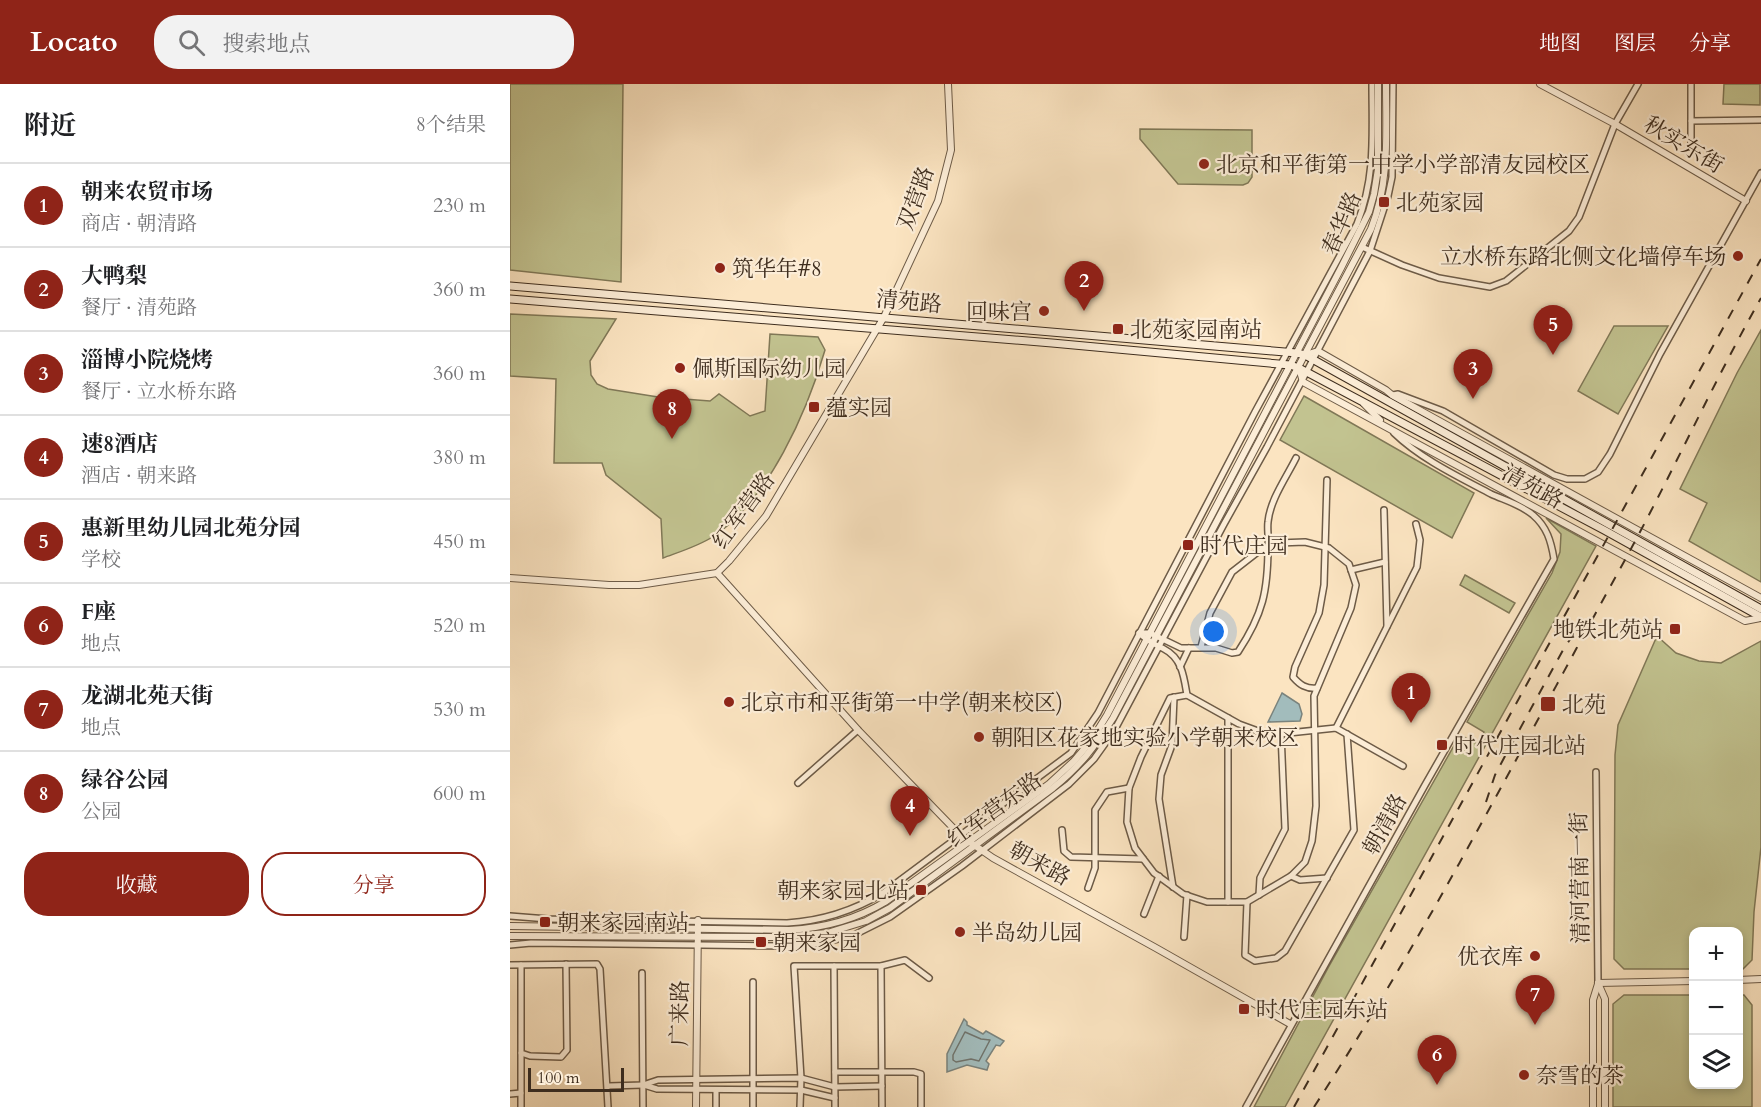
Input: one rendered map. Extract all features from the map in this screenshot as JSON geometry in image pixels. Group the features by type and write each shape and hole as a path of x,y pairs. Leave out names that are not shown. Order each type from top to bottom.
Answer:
{"main road":[{"name":"清苑路","path":"510,286 1293,352 1305,355 1761,609"},
{"name":"清苑路","path":"510,299 1290,365 1357,397 1604,530 1761,618"}],"street":[{"name":"双营路","path":"884,317 938,201 951,150 948,84"},
{"path":"510,916 548,919 787,923 833,915 861,906 883,893 1071,753 1098,712 1282,364 1293,352 1357,224 1364,208 1372,162 1372,84"},
{"name":"春华路","path":"1290,365 1293,352 1354,244 1372,202 1378,169 1378,84"},
{"name":"春华路","path":"1305,355 1362,247 1376,215 1386,175 1386,84"},
{"path":"510,945 531,943 789,946 815,944 852,936 897,913 1069,784 1094,759 1114,731 1370,251 1392,177 1393,84"},
{"name":"秋实东街","path":"1540,84 1615,124 1746,201"},
{"path":"1362,247 1439,278 1490,287 1506,281 1569,231 1579,218 1615,124 1638,84"},
{"path":"1691,84 1691,146"},
{"path":"1691,121 1761,120"},
{"path":"1371,392 1398,394 1443,411 1554,475 1567,479 1585,478 1598,472 1610,454 1660,354 1761,173"},
{"name":"红军营路","path":"510,578 639,585 717,573 766,516 884,317"},
{"path":"1305,355 1318,351"},
{"name":"清苑路","path":"1318,351 1392,395 1761,598"},
{"name":"红军营东路","path":"510,926 799,936 827,933 850,926 890,908 972,844 1053,788 1078,767 1096,745 1113,718 1149,642 1305,355"},
{"name":"红军营东路","path":"1153,635 1290,365"},
{"path":"1299,368 1302,381"},
{"name":"清苑路","path":"1302,381 1745,621 1761,618"},
{"path":"1357,397 1386,426"},
{"name":"朝清路","path":"1246,1107 1290,1024 1554,559 1551,541 1545,529 1532,514 1410,448 1386,426"},
{"path":"1139,633 1153,635 1181,648 1216,648 1232,653 1238,652 1254,628 1264,600 1269,547 1268,522 1274,501 1296,458"},
{"path":"1317,688 1311,689 1300,685 1293,677 1295,667 1319,613 1324,585 1327,480"},
{"path":"1384,510 1387,628"},
{"path":"1336,728 1418,567 1420,540 1416,524"},
{"path":"1201,647 1210,613 1232,572 1259,551 1278,543 1305,542 1329,548 1349,564 1356,585 1351,608 1314,696 1316,729 1316,806 1312,841 1305,862 1291,876 1247,902 1207,902 1173,887 1159,876 1135,848 1127,822 1129,788 1141,757 1170,698 1187,695 1239,724 1269,735 1316,729 1336,728 1403,766"},
{"path":"1351,570 1385,562"},
{"name":"朝来路","path":"717,573 858,730 961,836 982,851 1290,1024"},
{"path":"1139,633 1149,642 1176,657 1187,695"},
{"path":"1180,667 1189,648"},
{"path":"1173,887 1159,798 1161,775 1172,746 1174,697"},
{"path":"1228,718 1228,902"},
{"path":"798,783 858,730"},
{"path":"1259,895 1260,878 1285,830 1281,733"},
{"path":"1247,902 1245,955 1255,961 1276,958 1285,951 1354,830 1347,734"},
{"name":"清河营南一街","path":"1593,1107 1593,1000 1598,983 1596,772"},
{"path":"1088,888 1095,867 1095,810 1107,792 1129,788"},
{"path":"1062,830 1064,851 1071,857 1143,859"},
{"path":"1144,914 1159,876"},
{"path":"1291,876 1300,880 1327,878"},
{"path":"1184,936 1187,895"},
{"name":"广来路","path":"696,1107 698,920"},
{"name":"红军营东路","path":"510,936 698,932"},
{"path":"800,1107 801,1078 794,966 881,966 905,960 929,978"},
{"path":"521,1053 530,1056 561,1057 567,1050 566,964"},
{"path":"510,965 597,964 600,969 609,1086 608,1107"},
{"path":"521,965 521,1107"},
{"path":"834,966 835,1107"},
{"path":"881,966 882,1107"},
{"path":"642,973 643,1107"},
{"path":"1743,980 1761,979"},
{"path":"1598,983 1689,981"},
{"path":"753,982 753,1107"},
{"name":"清河营南一街","path":"1598,983 1605,999 1605,1107"},
{"path":"835,1072 921,1074 921,1107"},
{"path":"609,1086 643,1085 658,1080 801,1078 835,1087 882,1086"},
{"path":"643,1085 657,1089 801,1090 835,1098"},
{"path":"716,1090 716,1107"},
{"path":"510,1094 521,1093"}],"green space":[{"path":"510,84 623,84 621,282 510,270"},
{"path":"1724,84 1760,84 1760,105 1723,104"},
{"path":"1140,129 1252,130 1252,177 1248,183 1243,185 1178,184 1140,139"},
{"path":"510,314 616,319 590,361 591,375 597,384 608,389 658,397 710,401 719,394 750,416 765,411 770,334 818,337 825,350 808,400 796,426 769,477 752,500 734,520 714,536 663,558 661,519 606,475 602,463 554,463 556,379 510,376"},
{"path":"1614,326 1668,326 1618,414 1578,391"},
{"path":"1761,330 1761,582 1689,541 1707,503 1680,489 1737,373"},
{"path":"1304,396 1474,493 1452,538 1280,440"},
{"path":"1546,518 1596,546 1285,1107 1254,1107 1328,968 1460,735 1478,744 1484,732 1467,722 1552,573 1560,552 1561,534"},
{"path":"1465,575 1515,603 1509,613 1460,585"},
{"path":"1657,636 1676,653 1699,661 1721,663 1761,641 1761,847 1754,912 1752,960 1743,969 1743,927 1689,927 1689,969 1624,969 1614,959 1615,755 1618,725"},
{"path":"1624,995 1689,995 1689,1089 1743,1089 1744,995 1752,1005 1752,1107 1613,1107 1613,1004"}],"water":[{"path":"1282,693 1299,704 1302,714 1300,721 1268,722"},
{"path":"964,1019 967,1025 983,1034 986,1031 1004,1041 1000,1046 996,1045 986,1061 989,1064 987,1070 967,1065 947,1072 947,1054"}],"railway":[{"path":"1294,1107 1761,259"},
{"path":"1314,1107 1397,972 1475,835 1643,526 1761,298"},
{"path":"1486,802 1495,775 1504,758 1563,650 1583,620"}],"place":[{"name":"北京和平街第一中学小学部清友园校区","path":"1204,164"},
{"name":"北苑家园","path":"1384,202"},
{"name":"立水桥东路北侧文化墙停车场","path":"1738,256"},
{"name":"筑华年#8","path":"720,268"},
{"name":"回味宫","path":"1044,311"},
{"name":"大鸭梨","path":"1084,311"},
{"name":"北苑家园南站","path":"1118,329"},
{"name":"惠新里幼儿园北苑分园","path":"1553,355"},
{"name":"佩斯国际幼儿园","path":"680,368"},
{"name":"淄博小院烧烤","path":"1473,399"},
{"name":"蕴实园","path":"814,407"},
{"name":"绿谷公园","path":"672,439"},
{"name":"时代庄园","path":"1188,545"},
{"name":"地铁北苑站","path":"1675,629"},
{"name":"北京市和平街第一中学(朝来校区)","path":"729,702"},
{"name":"北苑","path":"1548,704"},
{"name":"朝来农贸市场","path":"1411,723"},
{"name":"朝阳区花家地实验小学朝来校区","path":"979,737"},
{"name":"时代庄园北站","path":"1442,745"},
{"name":"速8酒店","path":"910,836"},
{"name":"朝来家园北站","path":"921,890"},
{"name":"朝来家园南站","path":"545,922"},
{"name":"半岛幼儿园","path":"960,932"},
{"name":"朝来家园","path":"761,942"},
{"name":"优衣库","path":"1535,956"},
{"name":"时代庄园东站","path":"1244,1009"},
{"name":"龙湖北苑天街","path":"1535,1025"},
{"name":"奈雪的茶","path":"1524,1075"},
{"name":"F座","path":"1437,1085"}]}
